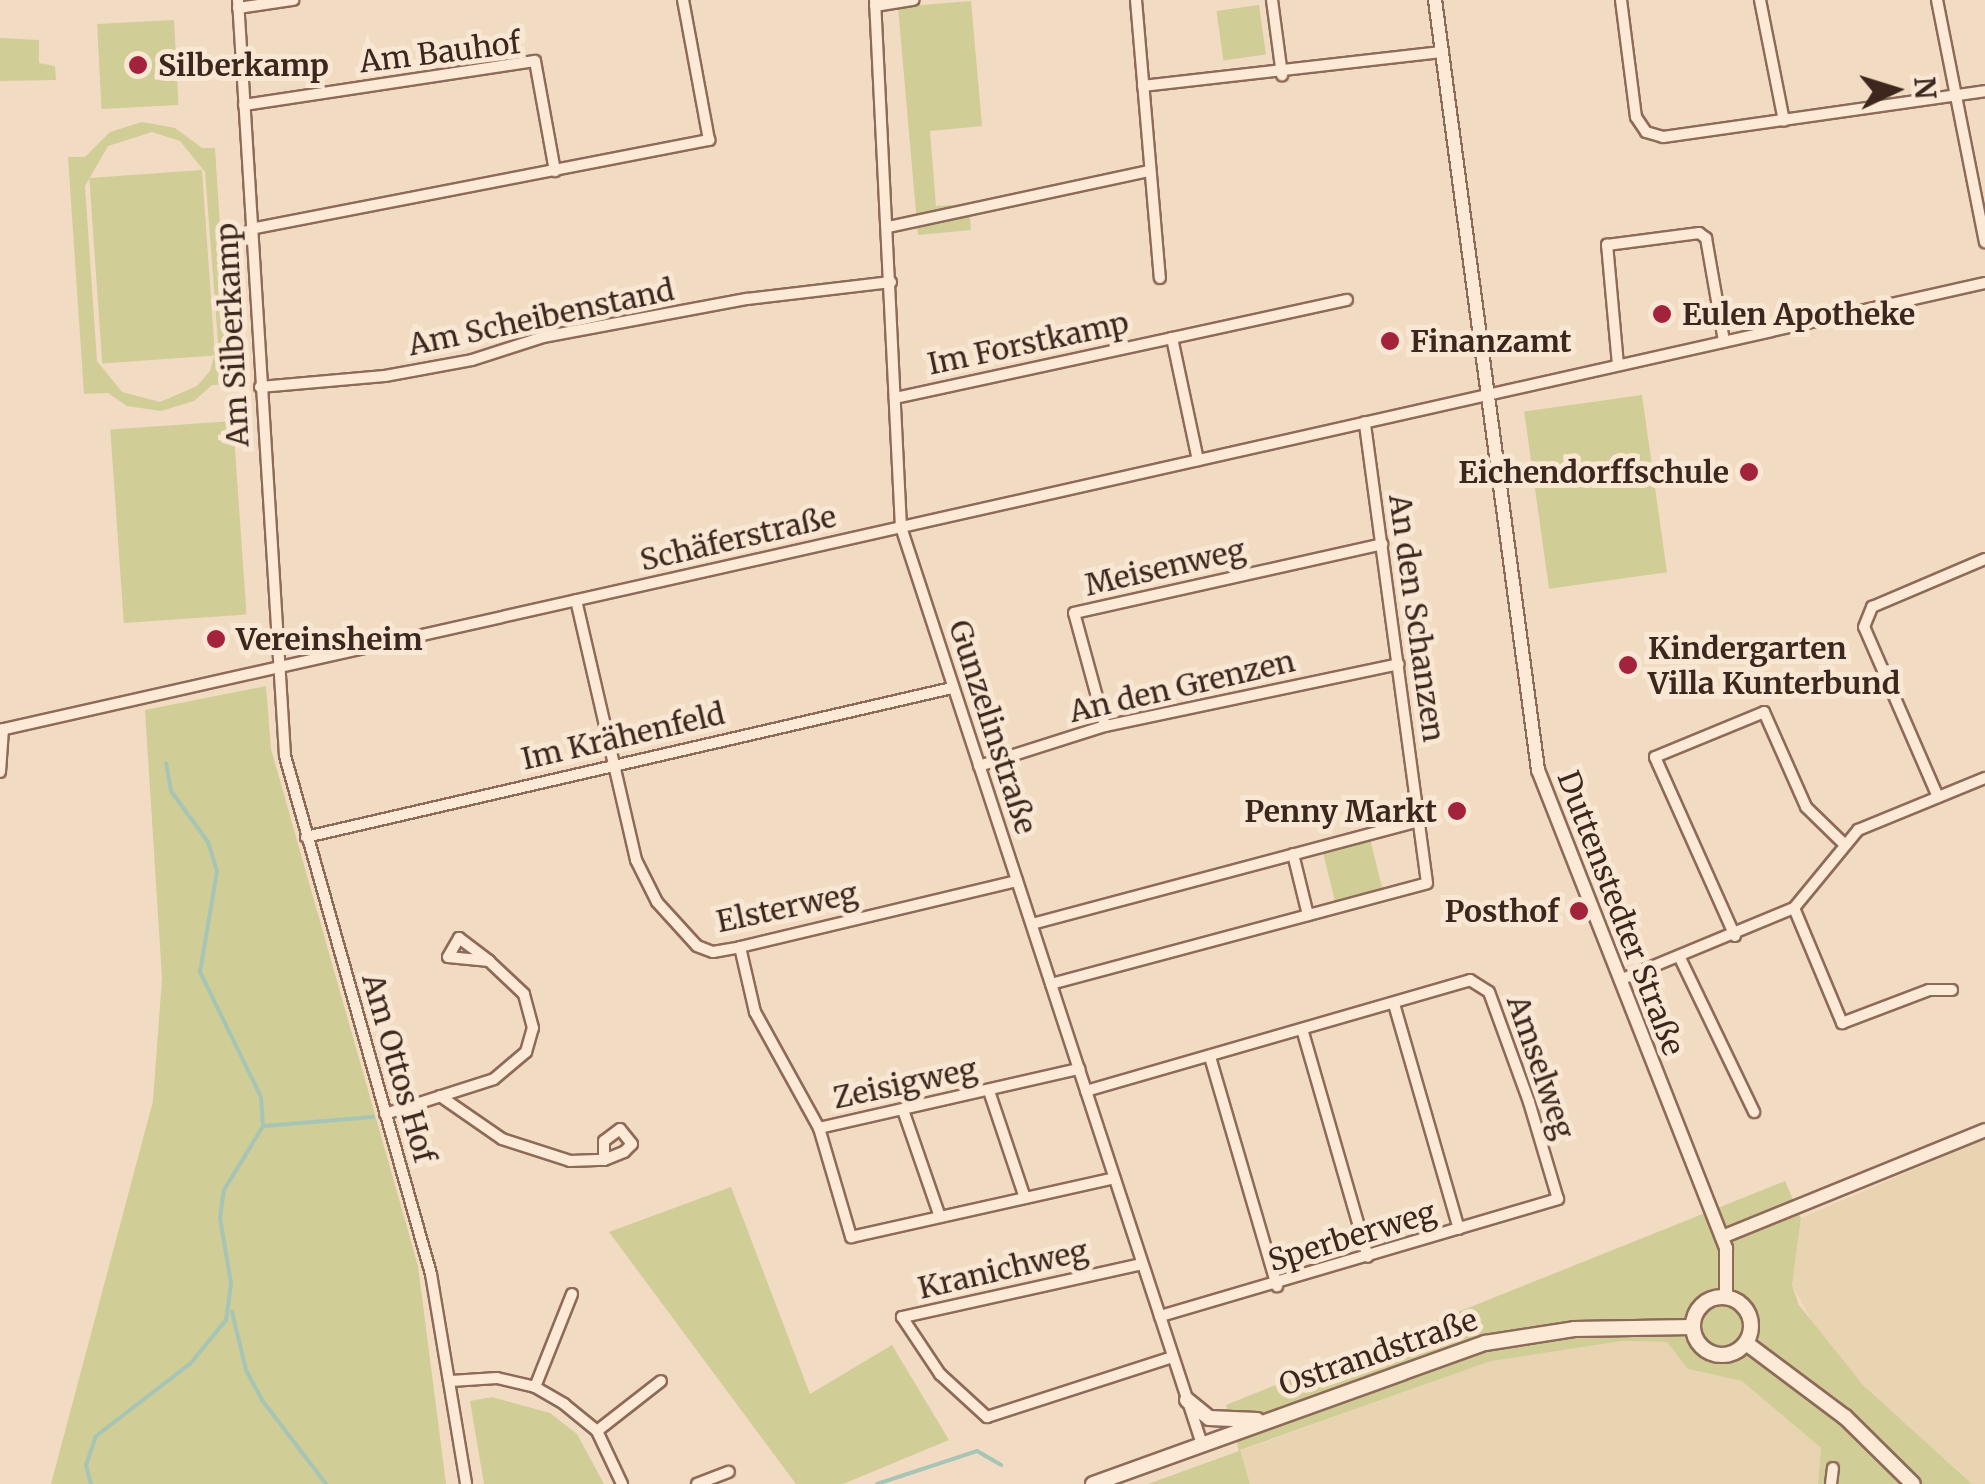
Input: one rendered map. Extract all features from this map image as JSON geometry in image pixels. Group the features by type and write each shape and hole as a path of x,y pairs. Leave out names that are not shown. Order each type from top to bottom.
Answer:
{"main road":[{"path":"1726,1296 1747,1311 1746,1343 1731,1354 1713,1354 1698,1344 1692,1327 1702,1304 1726,1296"},
{"name":"Ostrandstraße","path":"1093,1484 1510,1337 1692,1327"},
{"path":"1746,1343 1845,1418 1914,1484"},
{"path":"1187,1400 1209,1418 1267,1420"}],"street":[{"path":"238,4 293,0"},
{"path":"251,229 710,140 683,0"},
{"path":"875,3 914,0"},
{"path":"1136,0 1160,278"},
{"path":"1272,0 1282,74"},
{"name":"Duttenstedter Straße","path":"1435,0 1538,770 1722,1236 1730,1268 1726,1296"},
{"path":"1622,0 1636,117 1646,132 1663,138 1985,91"},
{"path":"1760,0 1784,121"},
{"path":"1937,0 1985,242"},
{"name":"Gunzelinstraße","path":"875,3 901,527 1202,1444"},
{"name":"Am Silberkamp","path":"238,4 276,668"},
{"path":"1143,86 1282,74 1442,52"},
{"name":"Am Bauhof","path":"244,105 535,61 556,171"},
{"path":"888,227 1150,171"},
{"path":"1618,366 1608,245 1700,233 1706,238 1724,342"},
{"name":"Am Scheibenstand","path":"260,387 385,376 472,360 543,336 747,299 890,282"},
{"name":"Schäferstraße","path":"2,730 1985,283"},
{"name":"Im Forstkamp","path":"895,398 1346,300"},
{"name":"Im Forstkamp","path":"1172,338 1198,460"},
{"name":"An den Schanzen","path":"1051,984 1426,882 1365,422"},
{"name":"Meisenweg","path":"1105,726 1074,613 1382,544"},
{"path":"1938,797 1864,627 1872,607 1985,559"},
{"name":"Elsterweg","path":"576,600 636,860 657,902 697,946 713,952 1017,880"},
{"name":"An den Grenzen","path":"979,766 1105,726 1399,664"},
{"name":"Am Ottos Hof","path":"276,668 285,756 430,1274 466,1484"},
{"name":"Im Krähenfeld","path":"306,837 952,688"},
{"path":"1735,936 1655,756 1764,712 1806,807 1842,842"},
{"path":"0,772 2,730"},
{"path":"1620,980 1735,936 1794,908 1842,842 1985,778"},
{"path":"1032,924 1419,821"},
{"path":"1293,854 1308,915"},
{"path":"1794,908 1842,1023 1929,990 1952,990"},
{"name":"Zeisigweg","path":"740,946 756,1012 818,1128 1078,1069"},
{"path":"1680,958 1754,1112"},
{"path":"386,1114 504,1074 526,1052 532,1010 489,961"},
{"name":"Amselweg","path":"1086,1091 1470,980 1489,992 1558,1200"},
{"path":"1394,1004 1459,1230"},
{"path":"1302,1029 1368,1257"},
{"path":"1210,1057 1276,1286"},
{"path":"989,1091 1025,1198"},
{"path":"440,1096 502,1139 544,1156 604,1160"},
{"path":"903,1110 940,1217"},
{"path":"818,1128 851,1237 1114,1178"},
{"path":"1722,1236 1985,1130"},
{"name":"Sperberweg","path":"1160,1316 1276,1286 1558,1200"},
{"name":"Kranichweg","path":"1142,1264 902,1317 940,1374 987,1416 1174,1357"},
{"path":"535,1387 572,1294"},
{"path":"451,1381 496,1378 535,1387 597,1431 622,1484"},
{"path":"597,1431 660,1381"},
{"path":"1830,1484 1833,1468"},
{"path":"697,1484 729,1472"}],"shaded area":[{"path":"971,1 982,126 930,131 936,206 969,204 971,230 918,235 898,7"},
{"path":"1259,5 1266,55 1223,60 1216,11"},
{"name":"Silberkamp","path":"174,20 178,105 102,109 97,24"},
{"path":"0,38 39,40 39,63 55,66 56,80 0,81"},
{"path":"142,122 175,128 202,148 215,148 230,384 212,385 194,401 161,411 127,406 108,393 84,394 68,157 85,157 110,132","holes":["152,132 180,141 205,172 218,341 210,371 197,386 160,402 122,392 97,361 85,186 108,146"]},
{"path":"202,170 215,356 102,363 89,178"},
{"path":"1642,395 1667,572 1549,589 1524,412"},
{"path":"233,421 247,615 124,623 110,430"},
{"path":"266,686 271,749 418,1266 446,1484 51,1484 153,1101 162,978 145,710"},
{"path":"1370,839 1383,890 1335,902 1322,851"},
{"path":"1985,1139 1985,1484 1972,1484 1863,1385 1820,1336 1792,1285 1801,1218"},
{"path":"1785,1181 1801,1218 1792,1285 1799,1305 1863,1385 1972,1484 1818,1484 1821,1448 1742,1381 1688,1369 1667,1342 1622,1341 1491,1361 1240,1450 1250,1484 1148,1484 1239,1451 1226,1405"},
{"path":"731,1187 810,1394 892,1345 949,1440 843,1484 796,1484 609,1232"},
{"path":"1622,1341 1667,1342 1688,1369 1742,1381 1821,1448 1818,1484 1250,1484 1239,1451 1491,1361"},
{"path":"492,1397 550,1413 577,1434 604,1484 484,1484 470,1401"}],"waterway":[{"path":"91,1484 86,1465 96,1436 190,1364 226,1320 231,1283 220,1218 224,1190 263,1126 261,1097 200,972 217,871 208,842 171,791 166,763"},
{"path":"264,1126 373,1117"},
{"path":"232,1312 246,1370 262,1400 326,1484"},
{"path":"877,1484 977,1451 1001,1465"}],"place":[{"name":"Silberkamp","path":"138,65"},
{"name":"Eulen Apotheke","path":"1662,314"},
{"name":"Finanzamt","path":"1390,341"},
{"name":"Eichendorffschule","path":"1749,472"},
{"name":"Vereinsheim","path":"216,639"},
{"name":"Kindergarten Villa Kunterbund","path":"1628,665"},
{"name":"Penny Markt","path":"1457,811"},
{"name":"Posthof","path":"1579,911"}]}
